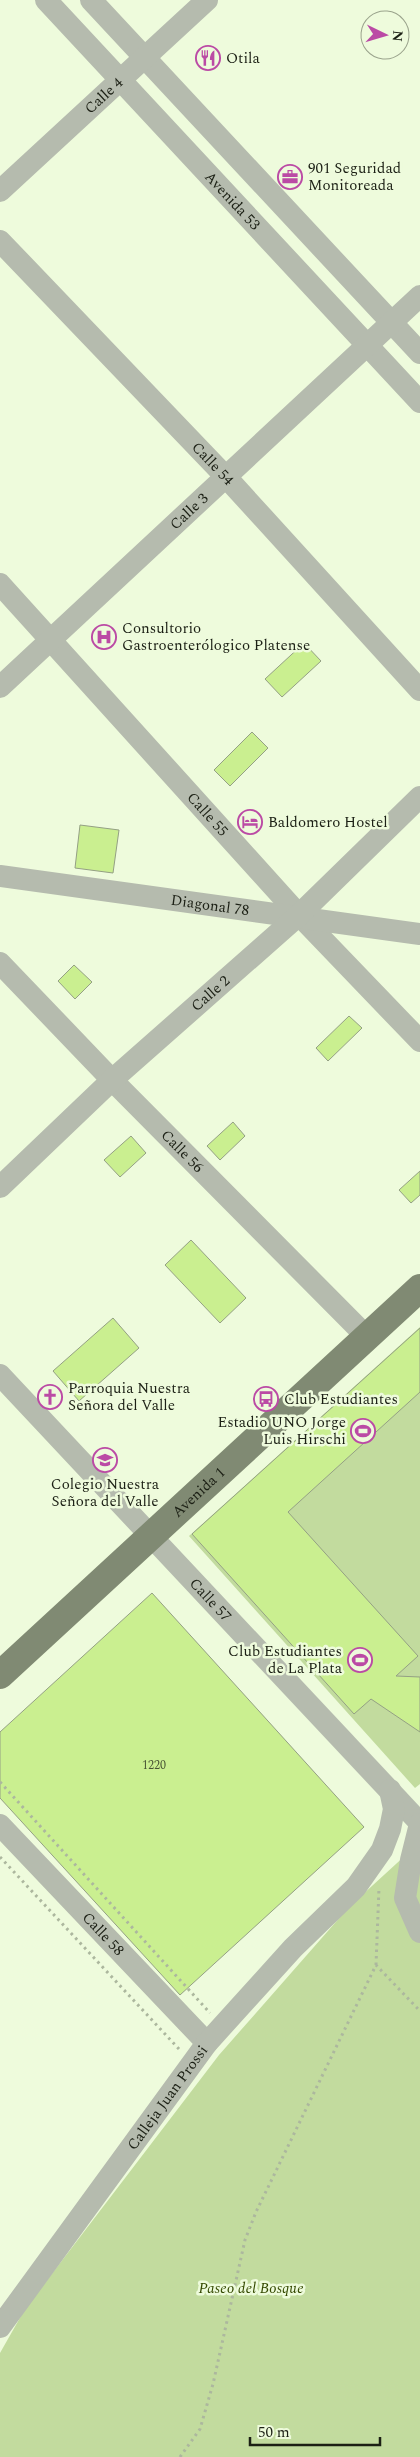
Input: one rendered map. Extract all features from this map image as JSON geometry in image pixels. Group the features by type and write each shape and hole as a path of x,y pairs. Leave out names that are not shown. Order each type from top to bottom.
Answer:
{"main road":[{"name":"Avenida 1","path":"0,1675 420,1288"}],"street":[{"name":"Avenida 53","path":"46,0 420,402"},
{"path":"91,0 420,353"},
{"name":"Calle 4","path":"0,191 207,0"},
{"name":"Calle 54","path":"0,241 226,477 420,690"},
{"name":"Calle 3","path":"0,686 420,296"},
{"name":"Calle 55","path":"0,584 299,915 420,1041"},
{"name":"Calle 2","path":"0,1187 112,1080 299,915 420,797"},
{"name":"Diagonal 78","path":"0,876 299,915 420,934"},
{"name":"Calle 56","path":"0,963 112,1080 367,1337"},
{"name":"Calle 57","path":"0,1375 152,1535 420,1824"},
{"name":"Calleja Juan Prossi","path":"0,2327 207,2043 293,1948 356,1887 382,1850 390,1829 394,1809 390,1790"},
{"path":"420,1824 411,1860 405,1898 420,1932"},
{"name":"Calleja Juan Prossi","path":"356,1887 369,1882 380,1873 398,1854 420,1824"},
{"name":"Calle 58","path":"0,1825 207,2043"}],"path":[{"path":"0,1782 222,2026"},
{"path":"0,1857 192,2063"},
{"path":"180,2457 200,2428 213,2384 246,2240 256,2212 376,1965 380,1873"},
{"path":"376,1965 420,2011"}],"green space":[{"name":"Estadio UNO Jorge Luis Hirschi","path":"420,1327 420,1784 415,1788 189,1536"},
{"name":"Paseo del Bosque","path":"420,1842 420,2457 0,2457 0,2353 25,2309 219,2055 349,1907"}],"building":[{"path":"304,643 321,661 282,697 265,679"},
{"path":"252,732 268,748 230,786 214,770"},
{"path":"80,825 119,830 113,873 75,868"},
{"path":"74,965 92,982 75,999 58,981"},
{"path":"349,1016 362,1028 328,1061 316,1048"},
{"path":"233,1122 245,1136 220,1160 207,1146"},
{"path":"131,1136 146,1153 120,1177 104,1160"},
{"path":"420,1171 420,1195 411,1203 399,1190"},
{"path":"191,1240 246,1298 220,1323 165,1265"},
{"path":"113,1318 139,1348 79,1401 53,1371"},
{"name":"Estadio UNO Jorge Luis Hirschi","path":"420,1328 420,1392 288,1512 418,1656 396,1676 420,1677 420,1732 371,1699 354,1714 192,1534"},
{"path":"152,1593 364,1827 180,1995 0,1798 0,1732"}],"place":[{"name":"Otila","path":"208,58"},
{"name":"901 Seguridad Monitoreada","path":"290,177"},
{"name":"Consultorio Gastroenterólogico Platense","path":"104,637"},
{"name":"Baldomero Hostel","path":"250,822"},
{"name":"Parroquia Nuestra Señora del Valle","path":"50,1397"},
{"name":"Club Estudiantes","path":"266,1399"},
{"name":"Estadio UNO Jorge Luis Hirschi","path":"363,1431"},
{"name":"Colegio Nuestra Señora del Valle","path":"105,1460"},
{"name":"Club Estudiantes de La Plata","path":"360,1660"}]}
